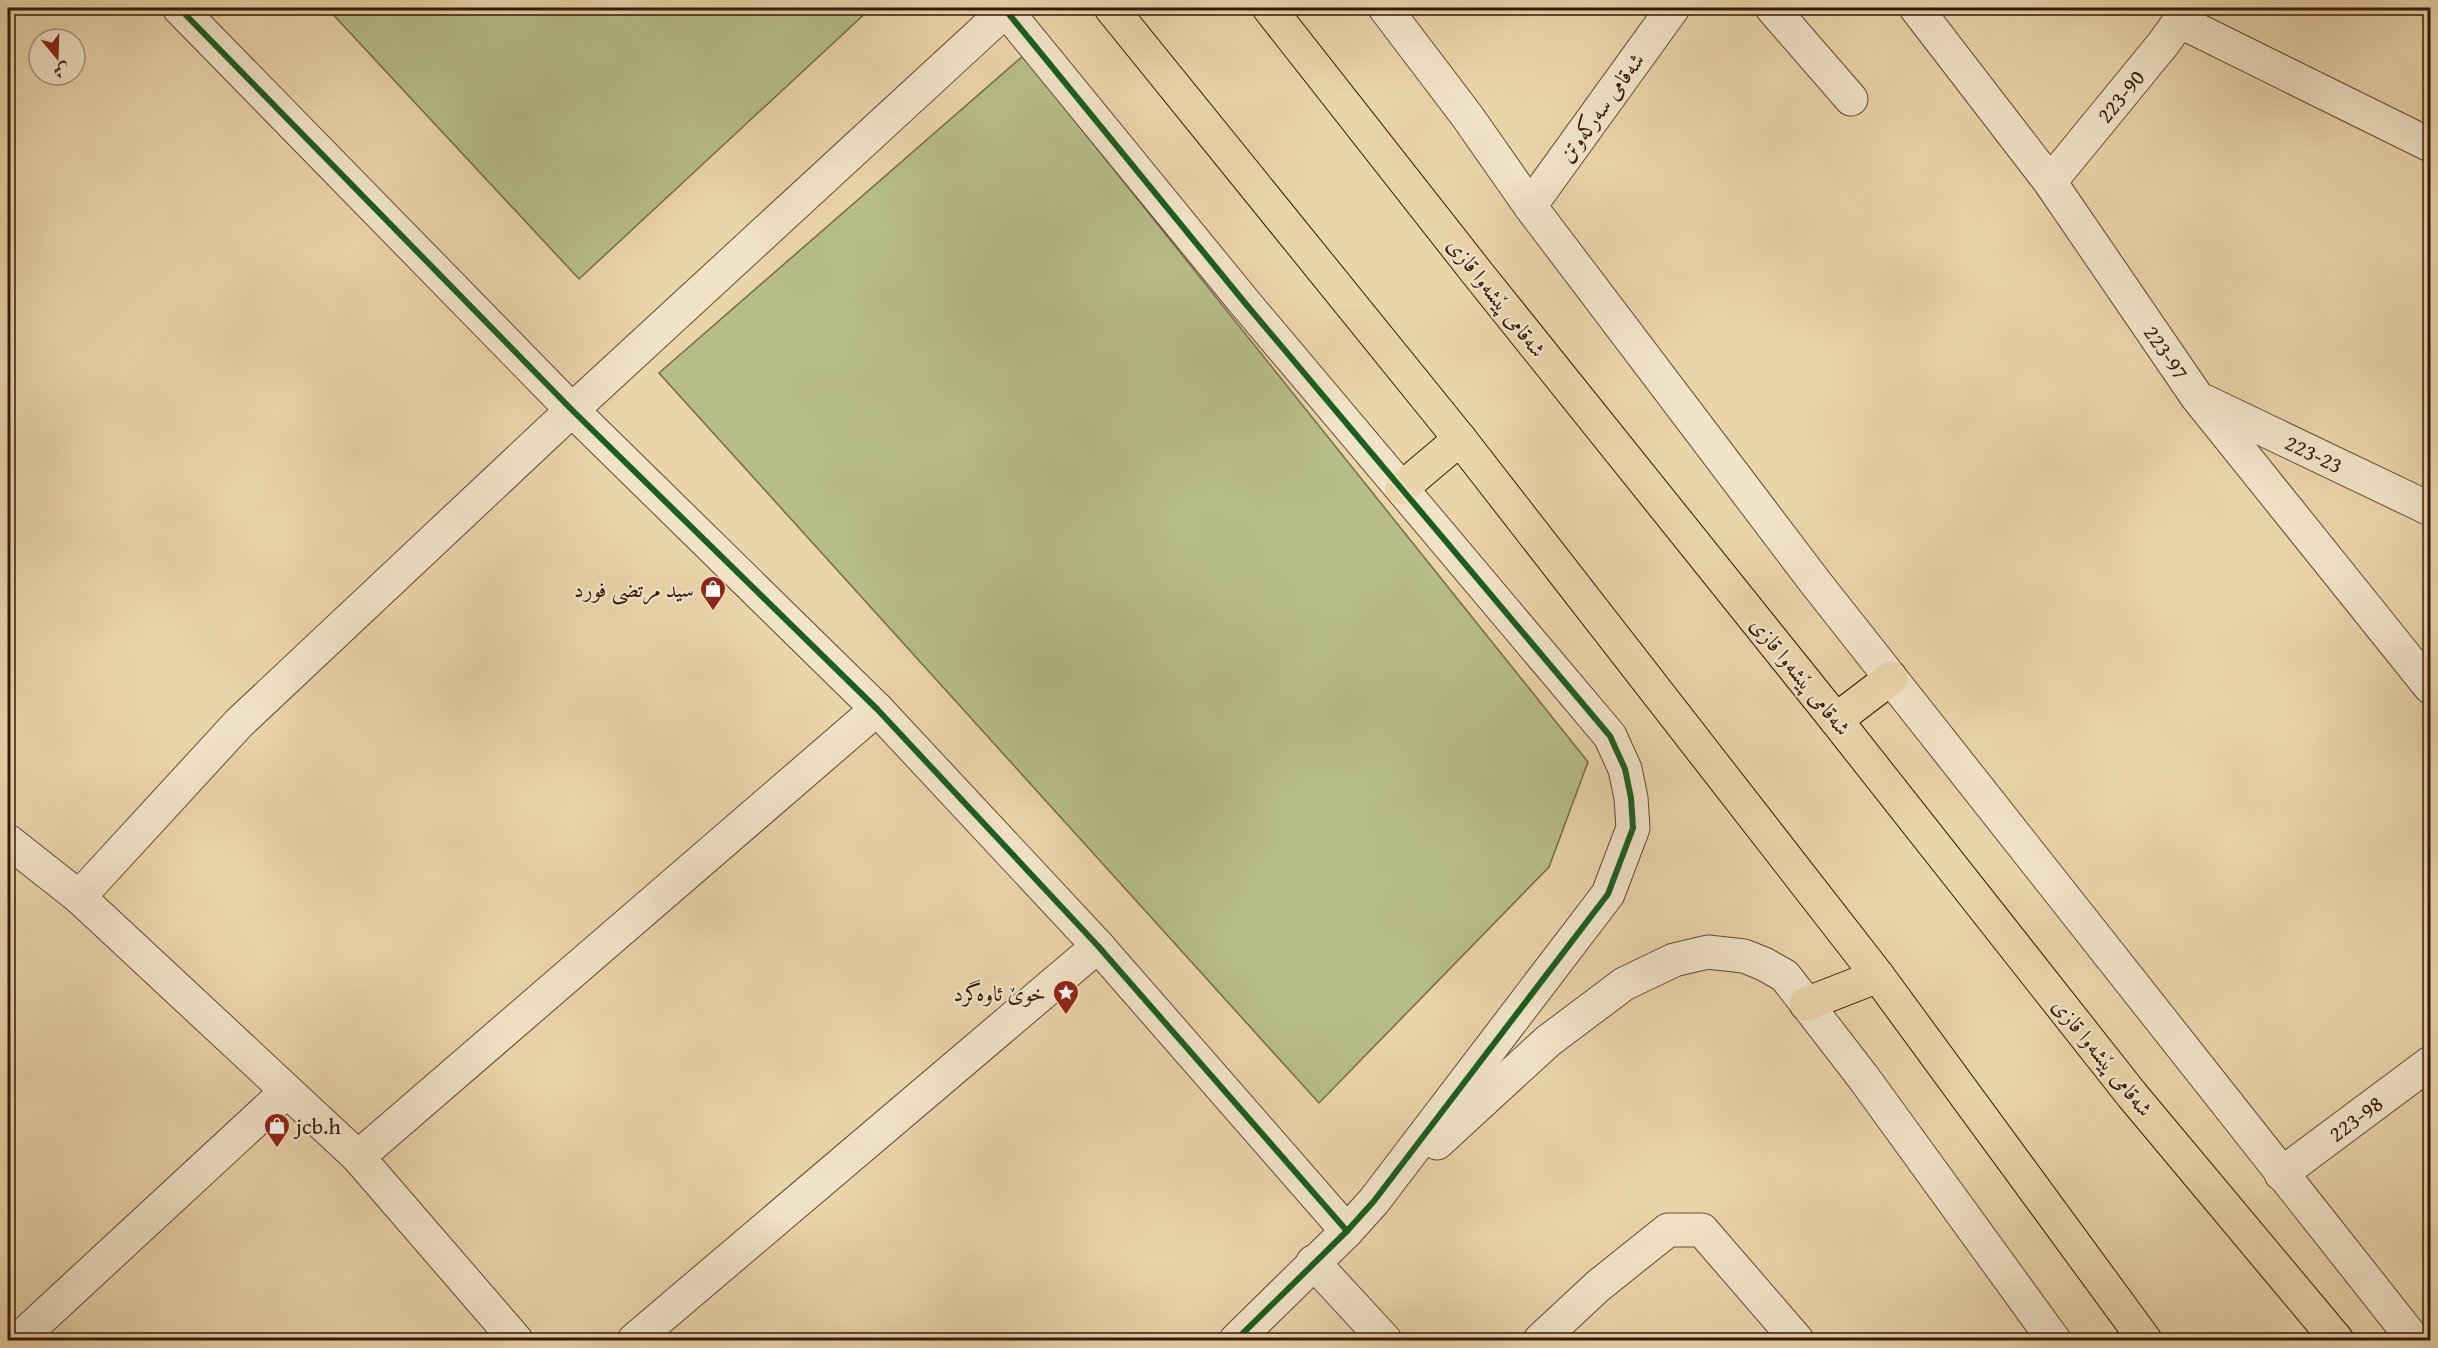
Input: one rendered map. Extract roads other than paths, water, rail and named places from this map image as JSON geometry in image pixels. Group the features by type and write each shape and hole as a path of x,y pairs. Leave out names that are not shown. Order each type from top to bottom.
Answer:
{"highway":[{"path":"1111,8 1460,439 1878,976 2144,1339"},
{"name":"شەقامی پێشەوا قازی","path":"1269,8 1485,283 1836,720 2132,1095 2337,1341"},
{"path":"1402,488 1460,439"},
{"path":"1836,720 1891,678"},
{"path":"1806,1004 1878,976"},
{"path":"2300,1296 2330,1341"}],"street":[{"path":"179,8 572,410 877,709 1098,946 1347,1231"},
{"path":"1385,8 1467,116 1530,206 1815,582 2414,1341"},
{"name":"شەقامی سەرکەوتن","path":"1530,206 1673,8"},
{"path":"1772,8 1851,99"},
{"name":"223-97","path":"1916,8 2050,182 2197,397 2430,687"},
{"path":"79,897 238,723 1005,9 1245,303 1610,736 1625,769 1631,798 1633,828 1608,894 1374,1201 1347,1231 1313,1262 1236,1341"},
{"path":"2184,14 2430,145"},
{"name":"223-90","path":"2050,182 2184,14"},
{"name":"223-23","path":"2197,397 2430,509"},
{"path":"358,1157 877,709"},
{"path":"8,841 79,897 358,1157 516,1341"},
{"path":"634,1341 1098,946"},
{"path":"1374,1201 1548,1041 1624,984 1674,960 1708,952 1744,956 1785,976 1863,1077 2054,1341"},
{"name":"223-98","path":"2281,1174 2430,1063"},
{"path":"18,1341 287,1091"},
{"path":"1540,1341 1598,1286 1668,1230 1702,1230 1797,1341"},
{"path":"1313,1262 1385,1341"}],"place":[{"name":"سيد مرتضى فورد","path":"713,612"},
{"name":"خوێ ئاوەگرد","path":"1066,1016"},
{"name":"jcb.h","path":"277,1149"}]}
